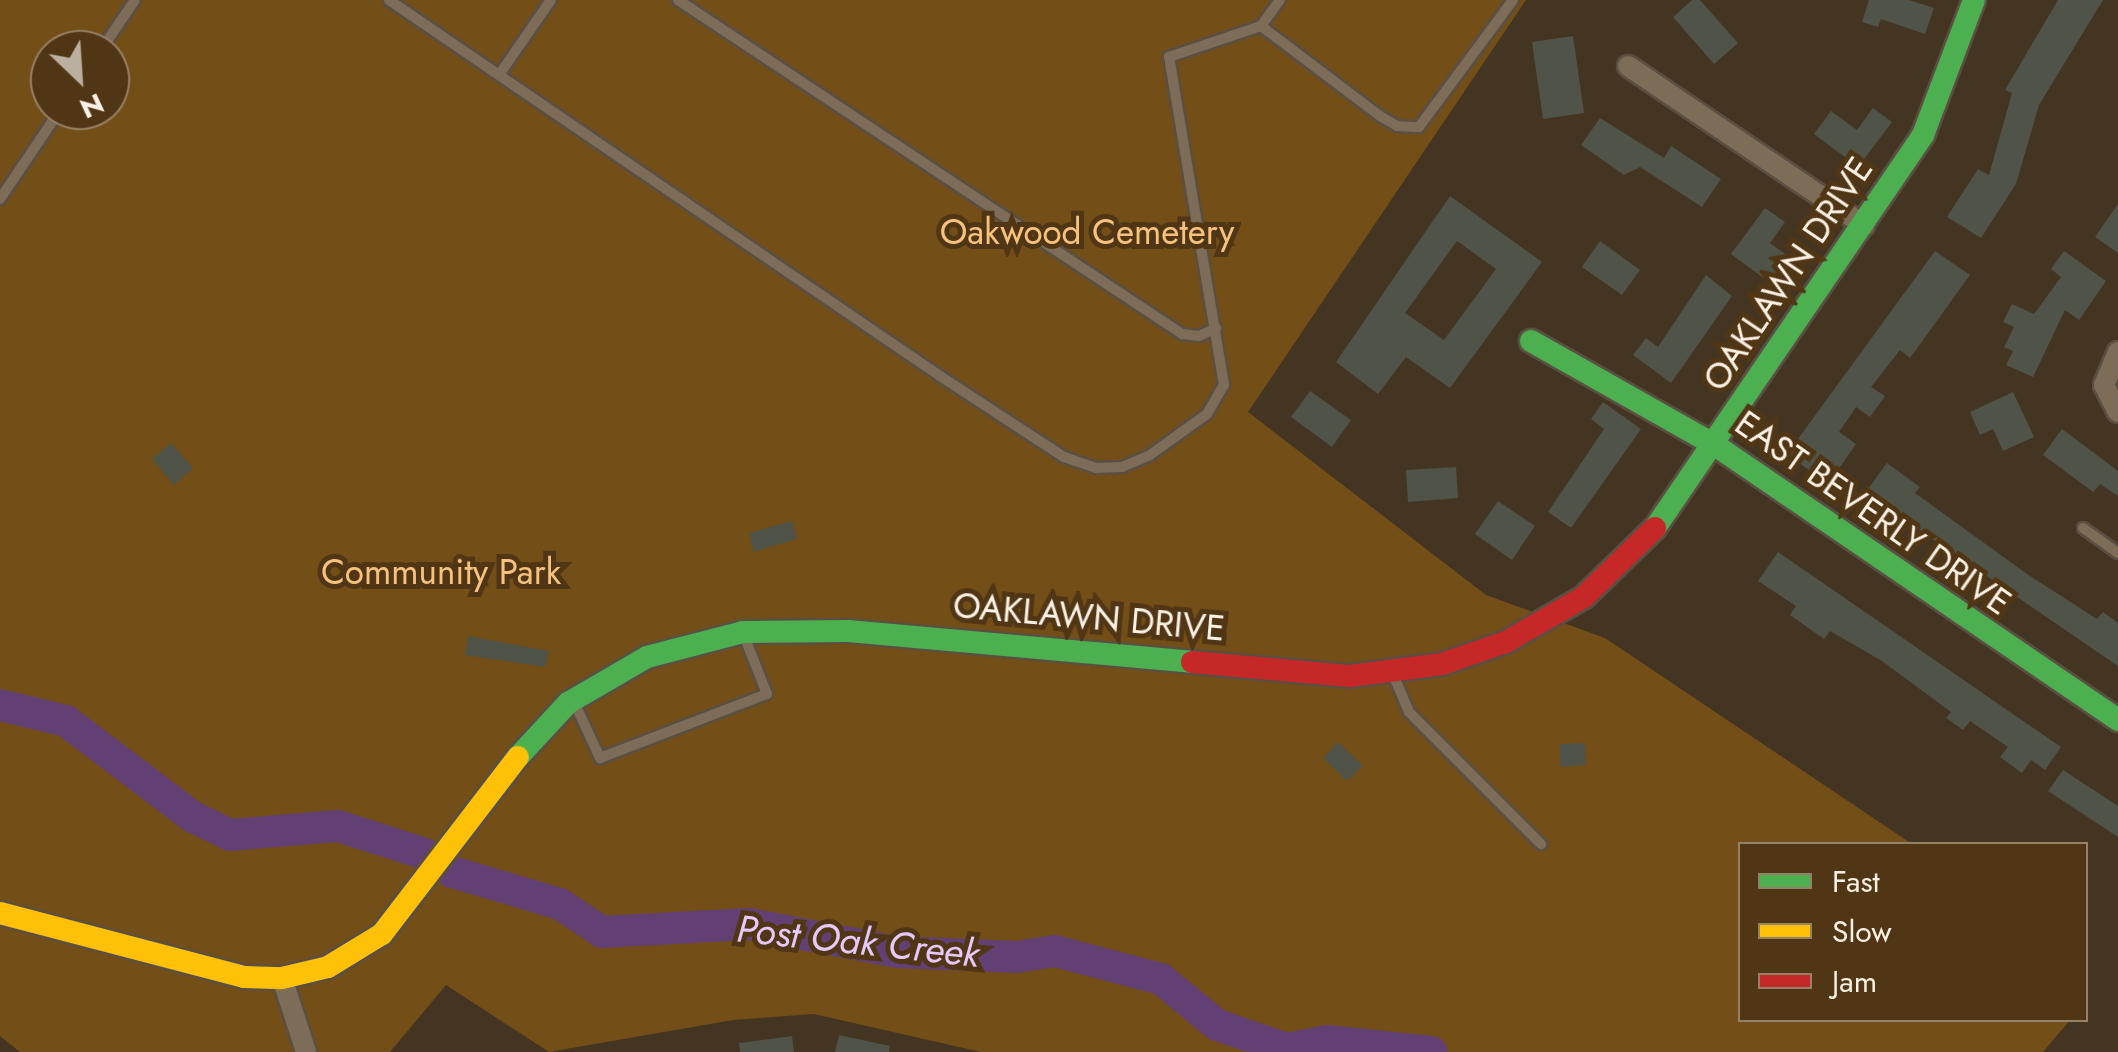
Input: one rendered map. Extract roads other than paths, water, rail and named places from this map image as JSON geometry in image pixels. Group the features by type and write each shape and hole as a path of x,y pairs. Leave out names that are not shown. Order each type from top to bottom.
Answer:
{"street":[{"name":"OAKLAWN DRIVE","path":"0,912 213,972 282,978 328,967 382,934 488,790 573,700 647,657 743,632 848,631 1350,676 1392,674 1487,650 1584,597 1654,530 1923,135 1974,0"},
{"path":"1628,66 1864,225"},
{"name":"EAST BEVERLY DRIVE","path":"1531,342 1715,445 2118,720"},
{"path":"2118,352 2104,386 2118,412"},
{"path":"282,978 306,1052"}],"lane":[{"path":"115,30 135,0"},
{"path":"390,0 940,376 1064,456 1096,468 1122,468 1150,455 1207,414 1224,386 1166,64 1182,51 1261,26 1280,0"},
{"path":"498,75 551,0"},
{"path":"678,0 1182,334 1199,336 1216,328"},
{"path":"1261,26 1380,116 1397,126 1420,127 1514,0"},
{"path":"0,199 47,130"},
{"path":"2083,528 2118,554"},
{"path":"573,700 600,758 767,694 743,632"},
{"path":"1392,674 1408,712 1541,844"}],"waterway":[{"name":"Post Oak Creek","path":"0,705 66,721 193,817 230,835 338,826 425,854"},
{"name":"Post Oak Creek","path":"452,872 560,904 602,932 749,924 897,952 1017,957 1055,951 1161,979 1217,1025 1287,1049 1327,1041 1431,1052"}],"park label":[{"name":"Oakwood Cemetery","path":"1087,232"},
{"name":"Community Park","path":"441,572"}]}
